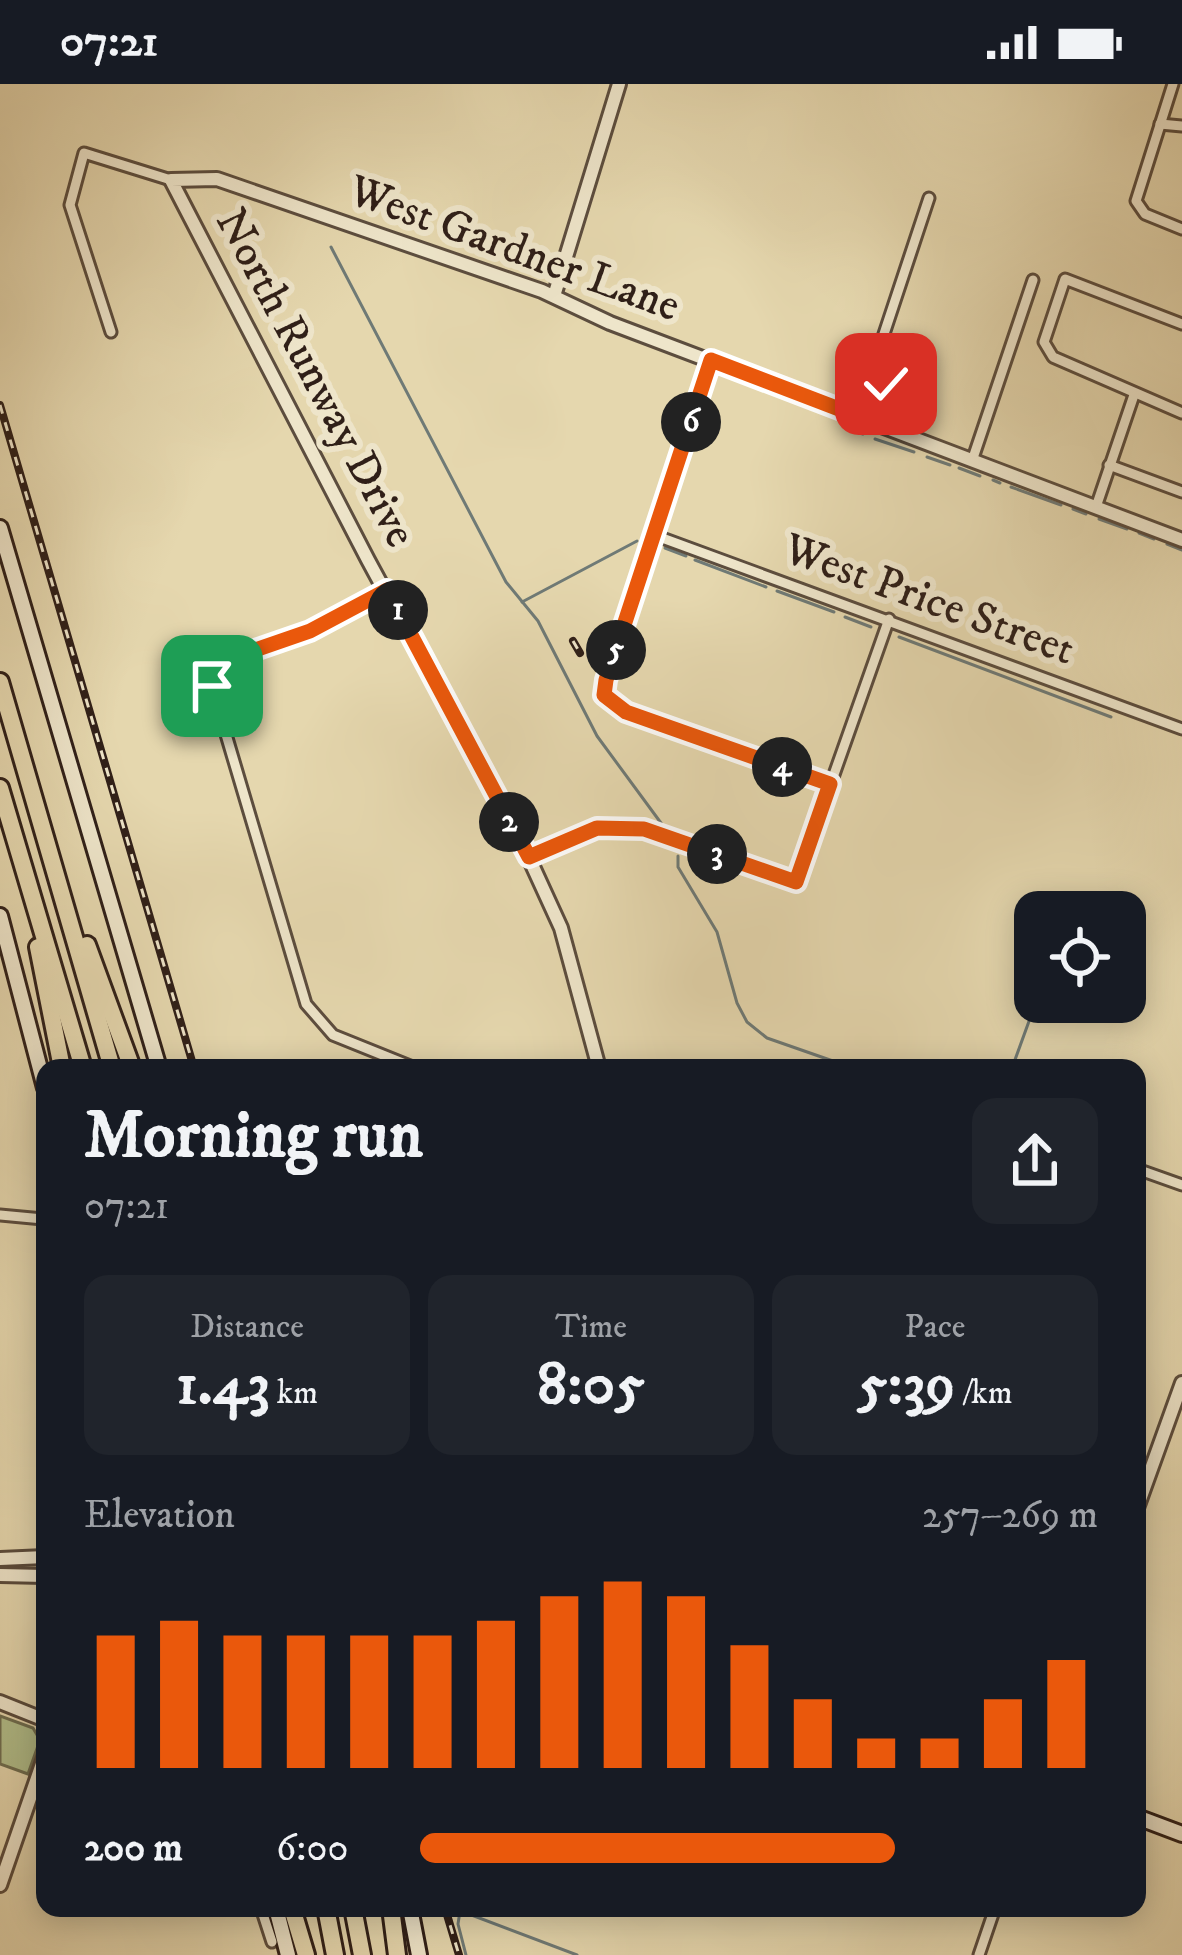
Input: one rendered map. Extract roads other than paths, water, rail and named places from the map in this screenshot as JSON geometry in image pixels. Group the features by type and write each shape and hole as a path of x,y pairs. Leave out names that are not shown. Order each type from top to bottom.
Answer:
{"highway":[{"path":"0,682 109,1059"},
{"path":"0,788 80,1059"},
{"path":"45,835 129,1059"},
{"path":"19,852 60,1059"},
{"path":"294,1917 305,1955"},
{"path":"328,1917 335,1955"},
{"path":"355,1917 362,1955"},
{"path":"392,1917 397,1955"}],"main road":[{"path":"0,528 156,1059"},
{"path":"0,916 37,1059"},
{"path":"1146,1820 1182,1834"},
{"path":"278,1917 288,1955"},
{"path":"412,1917 418,1955"}],"street":[{"path":"554,296 619,84"},
{"path":"1173,84 1135,206 1182,229"},
{"path":"1160,124 1182,126"},
{"name":"West Gardner Lane","path":"111,332 70,205 84,153 171,180 217,179 528,286 577,310 1182,540"},
{"name":"North Runway Drive","path":"171,180 529,857 562,928 597,1059"},
{"path":"873,422 886,384 881,350 884,333 929,198"},
{"path":"528,286 562,269"},
{"path":"1182,324 1065,279 1045,337 1053,357 1182,413"},
{"path":"972,461 1033,280"},
{"path":"711,360 604,695 626,712 830,784"},
{"path":"1096,507 1134,395"},
{"path":"1109,465 1182,492"},
{"name":"West Price Street","path":"654,535 1182,729"},
{"path":"387,590 310,631 206,667 306,1004 333,1035 393,1059"},
{"path":"529,857 597,828 644,829 796,882 889,620"},
{"path":"1146,1172 1182,1185"},
{"path":"0,1215 36,1218"},
{"path":"1146,1483 1182,1383"},
{"path":"0,1559 36,1557"},
{"path":"0,1575 36,1576"},
{"path":"0,1702 36,1716"},
{"path":"0,1885 36,1781"},
{"path":"264,1917 272,1942"},
{"path":"979,1955 992,1917"}],"waterway":[{"path":"331,247 506,582 538,621 597,736 661,823"},
{"path":"853,431 863,434"},
{"path":"875,439 914,452"},
{"path":"927,457 950,465"},
{"path":"959,468 980,476"},
{"path":"993,480 1000,483"},
{"path":"1011,487 1061,505"},
{"path":"1073,509 1086,514"},
{"path":"1099,519 1127,529"},
{"path":"1139,533 1154,539"},
{"path":"522,602 637,541"},
{"path":"1167,544 1182,550"},
{"path":"665,548 686,556"},
{"path":"695,560 766,587"},
{"path":"777,591 834,612"},
{"path":"845,617 871,627"},
{"path":"899,637 1111,717"},
{"path":"678,856 678,867 717,932 747,1022 767,1038 827,1059"},
{"path":"1015,1059 1028,1023"},
{"path":"459,1917 466,1955"},
{"path":"477,1917 577,1955"}],"railway":[{"path":"0,405 191,1059"},
{"path":"573,641 580,653"},
{"path":"448,1917 459,1955"}]}
